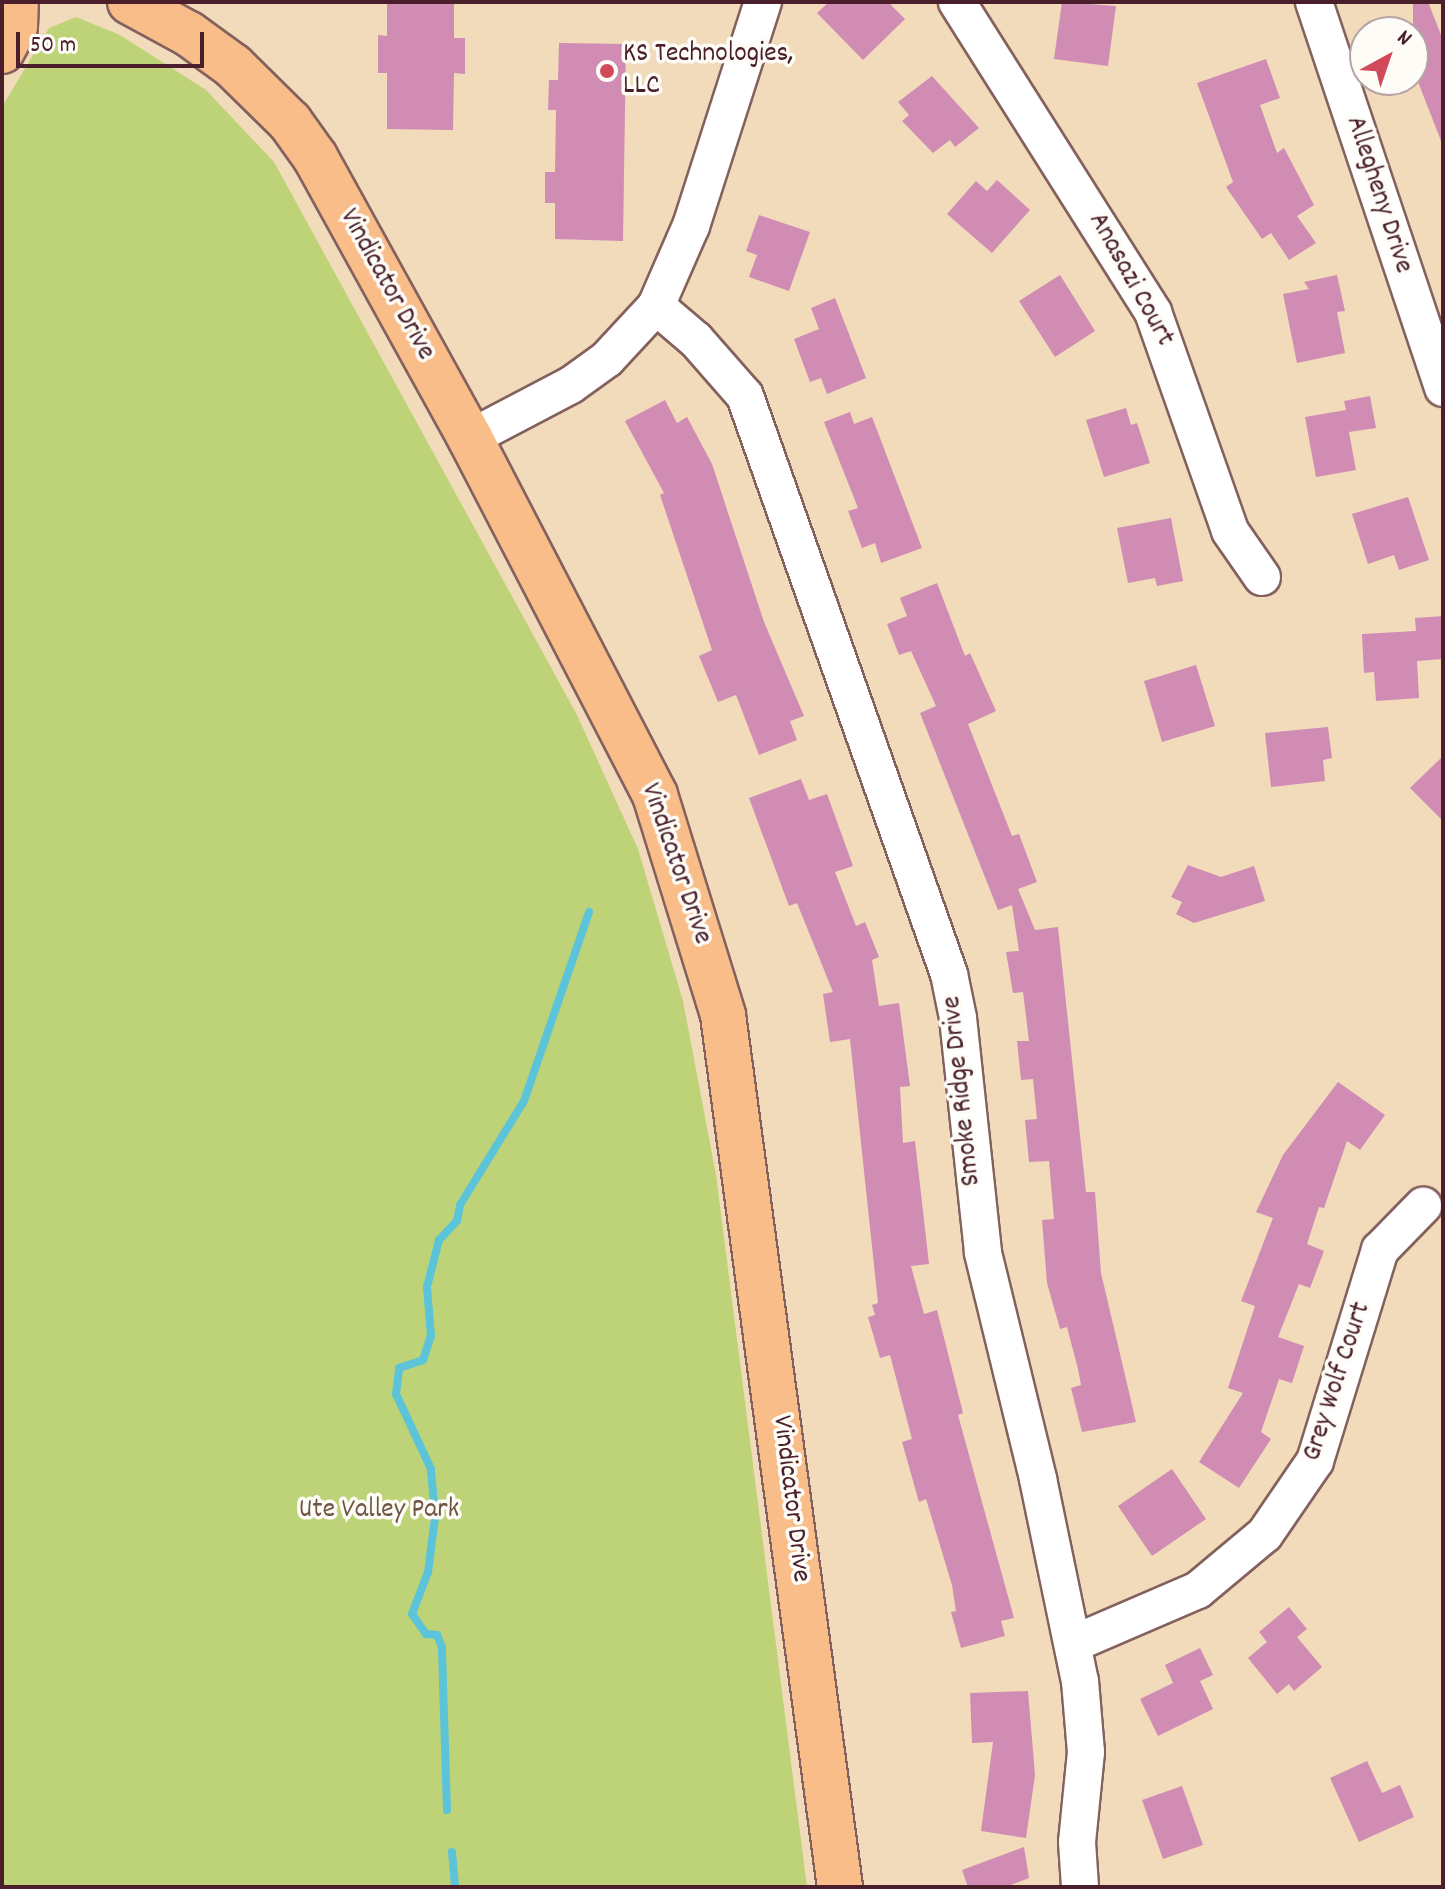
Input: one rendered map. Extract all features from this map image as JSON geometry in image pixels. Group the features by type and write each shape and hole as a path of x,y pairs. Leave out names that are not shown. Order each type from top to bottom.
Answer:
{"main road":[{"path":"2,51 15,27 16,2"},
{"name":"Vindicator Drive","path":"130,2 233,66 290,122 315,157 470,438 655,795 723,1015 840,1887"}],"street":[{"path":"470,438 571,385 607,359 656,306 691,226 763,2"},
{"name":"Anasazi Court","path":"957,2 1153,312 1230,531 1262,577"},
{"name":"Allegheny Drive","path":"1314,2 1443,388"},
{"name":"Smoke Ridge Drive","path":"656,306 696,340 745,396 949,974 958,1018 983,1253 1075,1643 1086,1752 1077,1842 1080,1887"},
{"name":"Grey Wolf Court","path":"1075,1643 1154,1614 1198,1590 1265,1534 1315,1461 1380,1250 1423,1206"}],"green space":[{"name":"Ute Valley Park","path":"76,17 120,35 206,90 274,162 577,715 638,849 683,1001 716,1175 807,1887 2,1887 2,107 49,28"}],"building":[{"path":"387,2 454,2 454,38 465,38 465,74 454,73 453,130 387,129 387,73 378,73 378,35 387,36"},
{"path":"829,2 888,2 905,19 863,60 817,13"},
{"path":"1062,2 1116,6 1108,66 1054,59"},
{"path":"1413,2 1428,2 1443,40 1443,146 1424,96 1429,96 1429,16 1413,16"},
{"path":"559,43 626,44 623,241 555,239 555,203 545,203 545,172 555,172 556,110 548,110 549,80 558,80"},
{"path":"1266,59 1280,98 1260,105 1277,153 1284,148 1314,205 1297,216 1316,243 1289,260 1271,233 1262,239 1226,187 1233,182 1197,83"},
{"path":"932,76 979,128 955,147 950,140 933,153 902,121 909,115 898,102"},
{"path":"997,180 1030,210 992,253 947,214 976,181 987,191"},
{"path":"759,215 810,232 789,291 749,277 757,255 746,251"},
{"path":"1060,275 1095,331 1055,357 1019,301"},
{"path":"1337,275 1345,311 1337,312 1345,353 1297,363 1283,294 1309,289 1304,282"},
{"path":"835,298 866,378 827,394 821,378 810,382 794,339 819,329 811,308"},
{"path":"1370,396 1376,428 1349,432 1356,470 1316,477 1305,417 1346,410 1344,401"},
{"path":"665,400 677,423 687,417 712,464 764,622 804,716 790,721 797,740 759,755 736,695 718,702 699,656 712,650 660,495 664,493 625,421"},
{"path":"1126,408 1131,425 1137,423 1150,463 1104,477 1086,420"},
{"path":"850,412 854,424 872,417 922,548 881,563 875,543 862,548 848,511 858,508 824,422"},
{"path":"1408,497 1429,560 1399,570 1394,555 1368,564 1352,514"},
{"path":"1171,518 1183,581 1157,586 1155,578 1128,583 1117,528"},
{"path":"937,583 965,656 970,653 996,711 968,724 1012,836 1019,834 1037,882 1018,889 1035,930 1058,927 1086,1192 1095,1192 1101,1273 1136,1422 1082,1432 1071,1388 1081,1385 1078,1369 1067,1327 1060,1329 1047,1283 1042,1220 1054,1219 1049,1161 1029,1162 1025,1120 1037,1119 1033,1079 1021,1080 1017,1041 1029,1041 1023,992 1013,993 1006,952 1019,951 1012,905 998,910 920,713 936,706 911,651 899,655 887,624 907,616 900,598"},
{"path":"1443,616 1443,659 1417,661 1419,698 1376,701 1374,672 1364,673 1362,634 1416,631 1415,618"},
{"path":"1196,665 1215,726 1162,742 1144,681"},
{"path":"1328,727 1332,758 1323,760 1325,781 1271,787 1265,733"},
{"path":"1443,756 1443,821 1410,788"},
{"path":"801,779 809,800 827,794 853,866 835,872 856,926 865,922 879,957 872,960 879,1006 899,1003 910,1086 900,1087 903,1143 915,1141 929,1264 911,1266 924,1314 937,1310 963,1413 958,1415 1014,1618 1001,1621 1005,1636 961,1648 951,1612 956,1611 952,1585 926,1499 919,1502 902,1442 912,1439 890,1355 880,1358 868,1317 875,1315 872,1305 878,1303 850,1039 830,1042 823,994 833,992 797,903 789,906 749,798"},
{"path":"1188,865 1221,877 1254,866 1265,901 1194,923 1176,914 1182,902 1171,897"},
{"path":"1338,1082 1385,1115 1360,1150 1347,1141 1324,1208 1319,1207 1307,1244 1324,1251 1310,1288 1299,1284 1278,1337 1304,1346 1292,1383 1279,1379 1261,1432 1271,1439 1239,1488 1199,1462 1243,1393 1228,1388 1255,1306 1241,1301 1273,1218 1256,1212 1283,1155"},
{"path":"1172,1469 1206,1519 1152,1556 1118,1506"},
{"path":"1289,1607 1307,1629 1297,1637 1322,1667 1294,1691 1289,1684 1277,1694 1248,1658 1267,1642 1259,1632"},
{"path":"1200,1648 1213,1675 1200,1681 1213,1709 1158,1736 1140,1699 1173,1683 1165,1665"},
{"path":"1028,1691 1035,1775 1026,1838 981,1831 993,1742 972,1743 970,1693"},
{"path":"1367,1761 1382,1793 1400,1785 1414,1817 1359,1842 1330,1778"},
{"path":"1182,1786 1203,1845 1163,1859 1142,1800"},
{"path":"1024,1847 1029,1878 1005,1887 968,1887 962,1870"}],"waterway":[{"path":"447,1810 442,1647 437,1635 426,1634 412,1614 428,1572 435,1517 431,1469 396,1394 399,1368 423,1360 431,1336 427,1287 439,1240 457,1221 460,1205 524,1101 589,912"},
{"path":"452,1852 455,1887"}],"place":[{"name":"KS Technologies, LLC","path":"607,71"}]}
